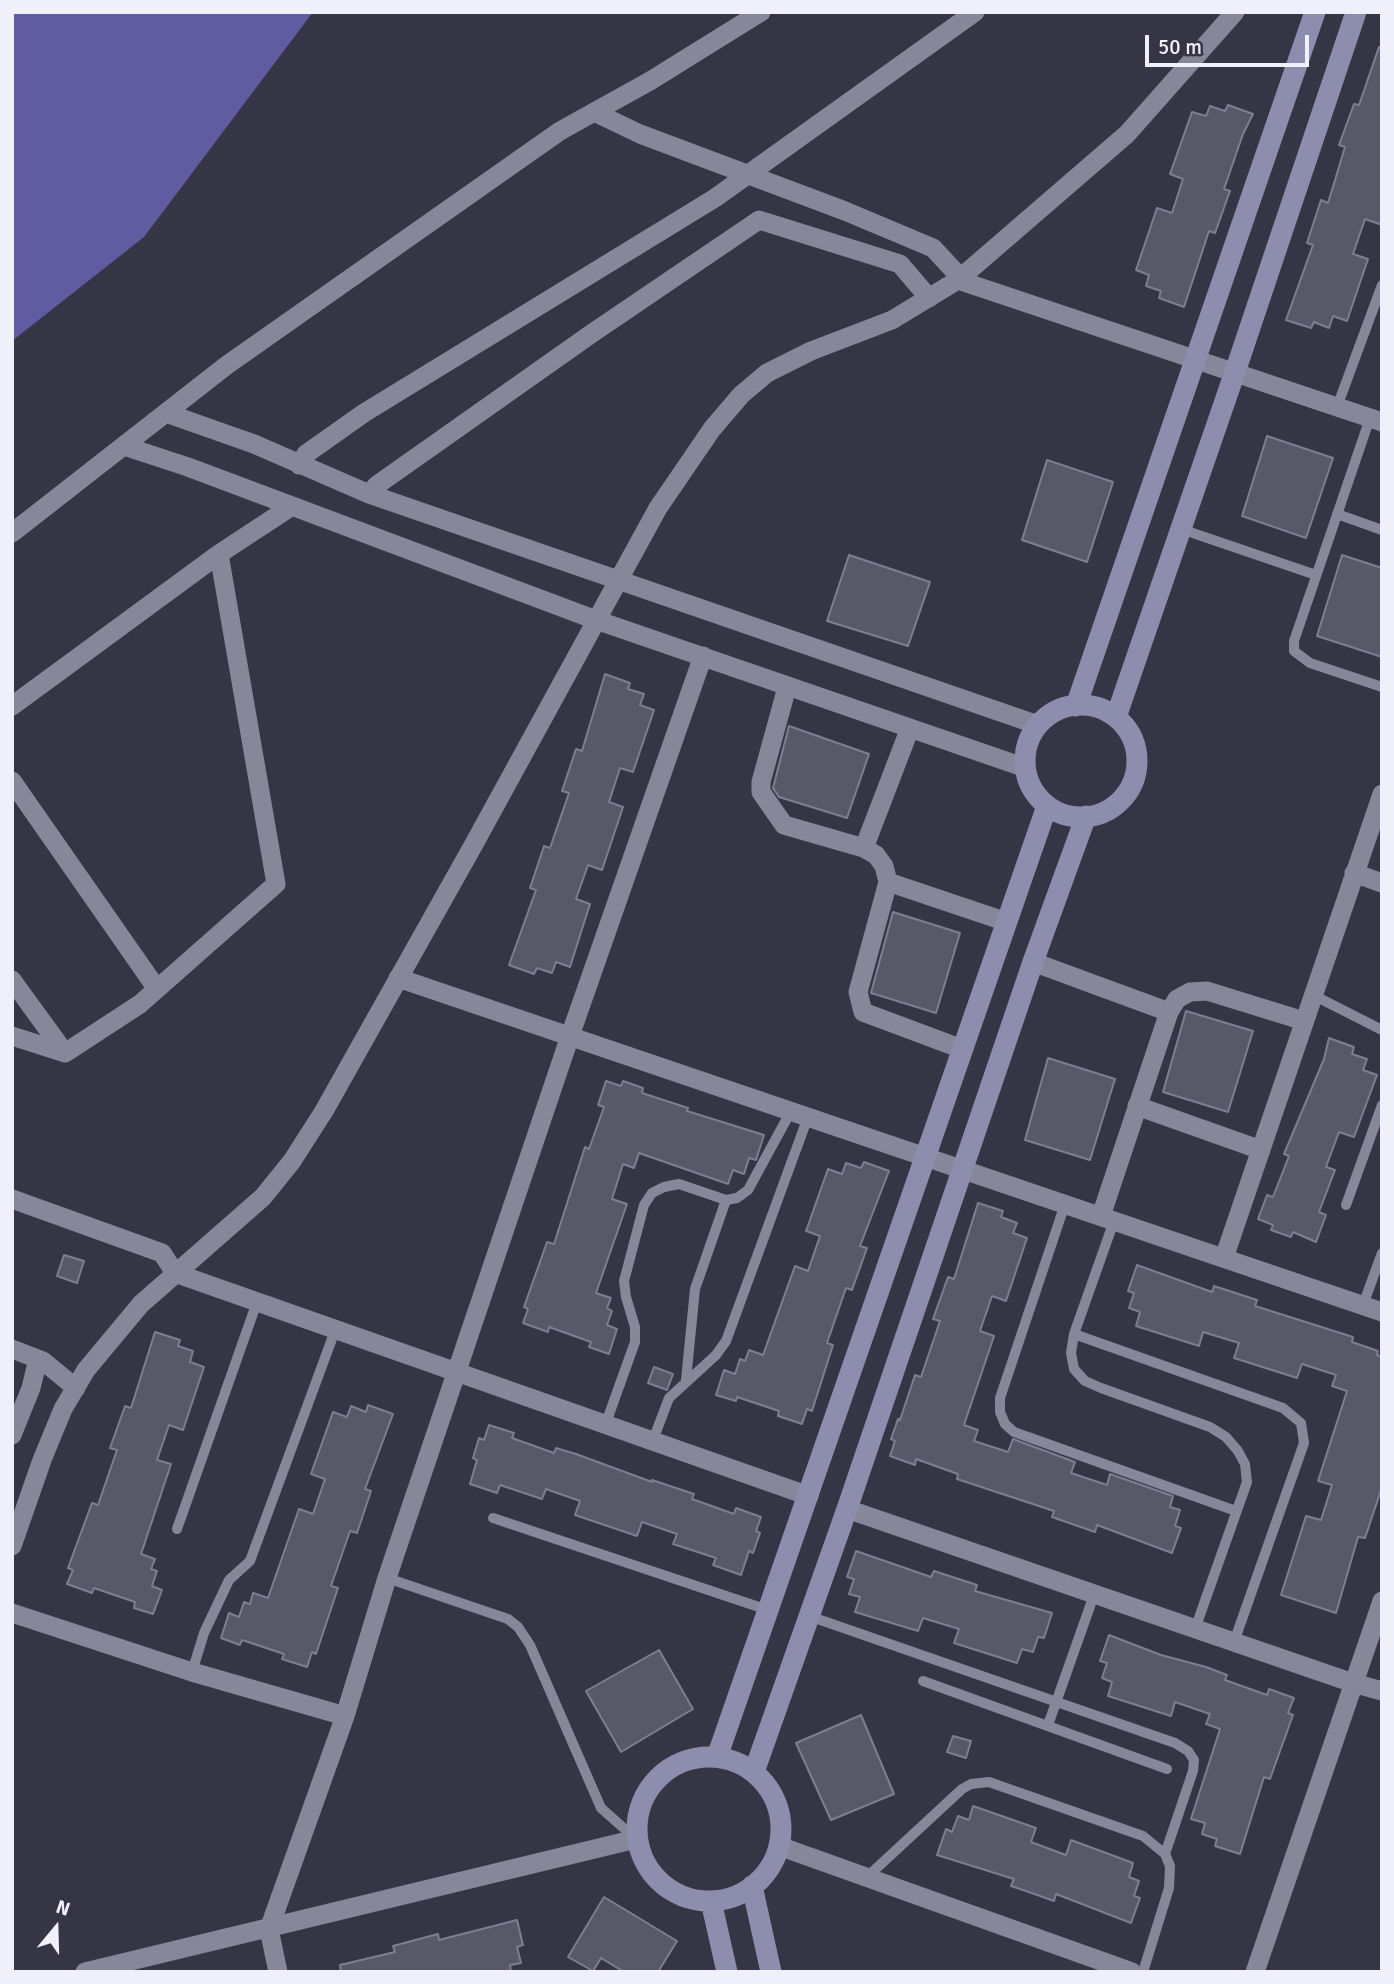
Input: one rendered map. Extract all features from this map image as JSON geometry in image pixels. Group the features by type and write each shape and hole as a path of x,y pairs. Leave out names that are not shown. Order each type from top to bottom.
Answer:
{"street":[{"path":"12,533 227,365 560,131 650,81 761,12"},
{"path":"299,465 306,454 364,413 715,198 975,12"},
{"path":"12,1546 41,1460 63,1409 86,1370 141,1304 263,1197 292,1161 324,1111 658,508 684,467 741,395 785,362 892,320 959,279 1127,135 1235,12"},
{"path":"1076,705 1315,12"},
{"path":"1116,718 1356,12"},
{"path":"594,112 640,134 845,211 933,248 959,279 1376,420"},
{"path":"369,494 388,477 759,220 900,264 929,298"},
{"path":"166,413 254,444 369,494 1038,725"},
{"path":"124,446 188,467 596,620 1026,768"},
{"path":"12,706 219,554 292,506"},
{"path":"12,1037 65,1053 140,1004 276,884 219,554"},
{"path":"278,1972 269,1929 345,1716 387,1578 570,1036 703,656"},
{"path":"787,687 761,782 761,792 784,825 864,848 876,855 884,866 888,882 858,992 863,1012 962,1048"},
{"path":"1076,705 1109,712 1116,718 1124,724 1134,741 1138,760 1135,779 1126,794 1114,807 1086,816 1063,814 1047,806 1027,777 1025,759 1028,742 1038,725 1053,712 1076,705"},
{"path":"864,848 909,728"},
{"path":"12,781 157,989"},
{"path":"1224,1258 1354,873 1375,834 1382,794"},
{"path":"717,1757 1047,806"},
{"path":"754,1772 1033,962 1086,816"},
{"path":"1354,873 1382,883"},
{"path":"888,882 1007,922"},
{"path":"1033,962 1169,1012"},
{"path":"398,978 1382,1312"},
{"path":"12,980 65,1053"},
{"path":"1107,1218 1137,1106 1169,1012 1177,999 1190,992 1207,991 1304,1021"},
{"path":"1137,1106 1261,1150"},
{"path":"12,1199 162,1253 176,1273 809,1496"},
{"path":"12,1349 38,1359 76,1388"},
{"path":"12,1435 31,1388 38,1359"},
{"path":"846,1509 1382,1691"},
{"path":"1255,1972 1382,1601"},
{"path":"12,1613 192,1672 345,1716"},
{"path":"696,1757 717,1757 736,1762 754,1772 768,1787 777,1805 781,1825 779,1846 773,1863 752,1886 730,1898 711,1901 690,1899 670,1891 654,1877 642,1859 636,1839 637,1817 644,1795 657,1777 675,1764 696,1757"},
{"path":"85,1972 636,1839"},
{"path":"779,1846 1132,1972"},
{"path":"752,1886 771,1972"},
{"path":"711,1901 727,1972"}],"lane":[{"path":"1337,407 1382,285"},
{"path":"1376,420 1337,514 1294,640 1294,651 1301,659 1310,663 1382,687"},
{"path":"1337,514 1382,530"},
{"path":"1181,529 1316,575"},
{"path":"1313,995 1382,1030"},
{"path":"1346,1205 1382,1105"},
{"path":"606,1423 635,1342 635,1327 624,1281 644,1205 652,1193 680,1184 726,1200 737,1198 748,1190 799,1114"},
{"path":"653,1440 669,1398 726,1342 799,1114"},
{"path":"686,1381 695,1289 726,1200"},
{"path":"1065,1204 1000,1398 1000,1412 1005,1424 1014,1432 1236,1511"},
{"path":"1107,1218 1074,1334 1071,1353 1073,1369 1085,1381 1210,1427 1226,1437 1245,1464 1247,1482 1195,1629"},
{"path":"1363,1305 1382,1253"},
{"path":"177,1529 258,1301"},
{"path":"192,1672 204,1633 229,1580 250,1561 336,1328"},
{"path":"1074,1334 1283,1408 1301,1423 1304,1443 1234,1642"},
{"path":"494,1518 768,1611"},
{"path":"387,1578 508,1619 518,1627 530,1645 601,1808 636,1839"},
{"path":"1048,1725 1094,1595"},
{"path":"809,1616 1175,1743 1188,1751 1194,1760 1193,1770 1165,1854"},
{"path":"923,1681 1167,1769"},
{"path":"867,1877 962,1790 979,1782 989,1782 1143,1836 1165,1854 1170,1866 1169,1888 1143,1972"}],"shaded area":[{"path":"12,12 313,12 144,237 12,341"}],"building":[{"path":"1379,47 1382,47 1382,225 1365,219 1353,254 1368,259 1347,321 1333,316 1329,328 1314,322 1311,328 1286,320 1313,245 1307,243 1321,200 1328,203 1345,147 1339,145 1354,104 1359,105"},
{"path":"1228,105 1253,114 1243,134 1224,189 1230,191 1215,233 1209,231 1184,307 1159,298 1161,291 1146,286 1149,275 1136,270 1157,208 1172,213 1183,179 1170,174 1192,112 1206,116 1210,106 1225,111"},
{"path":"1267,436 1333,458 1306,538 1242,516"},
{"path":"1047,460 1113,482 1087,562 1022,540"},
{"path":"849,555 930,582 908,646 827,621"},
{"path":"1342,555 1382,568 1382,657 1317,636"},
{"path":"605,674 630,683 628,689 644,694 640,705 654,710 633,772 620,768 609,802 623,807 602,870 588,865 576,899 590,904 570,967 556,962 552,973 537,968 534,974 509,965 536,890 530,888 544,846 550,848 569,793 562,791 576,749 582,751"},
{"path":"789,726 869,754 847,818 779,797 773,788"},
{"path":"893,912 960,933 936,1013 871,993"},
{"path":"1186,1011 1253,1031 1228,1112 1163,1092"},
{"path":"1329,1038 1354,1047 1352,1054 1367,1059 1363,1070 1377,1075 1354,1137 1339,1132 1326,1167 1335,1170 1319,1212 1326,1215 1316,1242 1293,1232 1291,1237 1271,1230 1273,1225 1258,1219 1267,1195 1273,1197 1289,1156 1284,1154 1324,1059"},
{"path":"1048,1058 1115,1079 1090,1160 1025,1140"},
{"path":"606,1081 621,1086 623,1081 643,1088 642,1093 688,1108 687,1111 764,1135 756,1160 749,1158 744,1174 733,1170 728,1184 639,1153 634,1168 623,1164 612,1199 627,1204 596,1293 611,1298 607,1308 612,1311 607,1325 617,1329 609,1354 589,1347 591,1342 549,1327 548,1332 523,1323 528,1309 524,1307 547,1242 554,1244 585,1147 589,1149 604,1107 598,1105"},
{"path":"864,1162 889,1171 860,1246 867,1248 852,1290 846,1288 827,1343 833,1345 812,1411 807,1409 802,1424 778,1416 779,1411 737,1397 736,1401 716,1395 724,1370 735,1374 740,1359 745,1361 749,1350 763,1355 795,1266 808,1271 820,1236 806,1231 828,1169 842,1174 846,1163 861,1168"},
{"path":"978,1203 1003,1211 1001,1217 1017,1223 1013,1233 1027,1238 1006,1301 992,1296 980,1331 994,1336 964,1425 978,1430 974,1441 1008,1452 1013,1439 1075,1462 1071,1473 1107,1485 1110,1474 1173,1496 1170,1507 1180,1510 1175,1526 1181,1528 1172,1553 1097,1525 1095,1532 1052,1517 1054,1511 957,1479 958,1474 916,1459 915,1465 890,1456 895,1441 891,1439 915,1375 921,1377 940,1321 933,1319 948,1277 954,1279"},
{"path":"64,1255 84,1261 77,1283 57,1276"},
{"path":"1137,1265 1212,1292 1214,1286 1257,1300 1255,1306 1353,1337 1352,1342 1378,1351 1377,1355 1382,1357 1382,1487 1365,1538 1358,1537 1336,1613 1281,1595 1306,1516 1321,1520 1332,1485 1318,1481 1347,1391 1332,1386 1336,1375 1302,1364 1297,1378 1234,1358 1239,1343 1203,1332 1199,1346 1136,1326 1140,1312 1129,1308 1134,1293 1128,1291"},
{"path":"155,1332 180,1340 178,1346 193,1351 190,1362 204,1367 183,1430 169,1425 157,1460 171,1464 141,1554 155,1559 151,1569 157,1571 152,1586 162,1590 153,1614 134,1608 135,1602 94,1588 92,1593 67,1584 73,1570 68,1568 92,1503 98,1505 117,1450 110,1448 125,1406 131,1408"},
{"path":"654,1367 673,1374 667,1390 648,1383"},
{"path":"368,1405 393,1414 365,1489 371,1491 357,1533 350,1531 331,1586 338,1588 316,1654 312,1652 307,1667 282,1659 284,1654 242,1640 240,1645 221,1638 229,1613 239,1617 244,1602 250,1604 253,1593 268,1598 299,1509 313,1514 325,1479 311,1474 333,1412 347,1417 351,1406 366,1412"},
{"path":"489,1425 514,1433 512,1438 554,1453 556,1448 694,1494 692,1499 734,1514 736,1508 761,1517 756,1531 760,1533 753,1553 749,1551 741,1575 713,1565 716,1558 673,1544 677,1534 642,1522 637,1536 575,1515 580,1501 546,1489 542,1499 500,1485 497,1493 470,1484 477,1460 473,1458 479,1438 484,1440"},
{"path":"856,1551 931,1577 934,1571 977,1585 975,1591 1052,1613 1044,1638 1038,1637 1033,1652 1022,1649 1017,1663 954,1643 959,1629 923,1618 918,1631 855,1612 860,1597 849,1594 854,1579 847,1577"},
{"path":"1109,1635 1161,1655 1206,1667 1227,1675 1225,1680 1267,1695 1269,1689 1294,1698 1288,1713 1293,1715 1270,1779 1264,1777 1240,1854 1215,1846 1217,1839 1202,1834 1205,1823 1191,1819 1220,1729 1206,1724 1210,1714 1175,1702 1171,1716 1108,1696 1112,1682 1102,1678 1107,1663 1100,1661"},
{"path":"659,1650 693,1709 621,1752 586,1691"},
{"path":"861,1715 894,1794 831,1820 796,1743"},
{"path":"953,1736 971,1741 966,1758 947,1752"},
{"path":"973,1806 1036,1828 1031,1842 1066,1855 1071,1840 1133,1863 1129,1877 1139,1881 1134,1896 1140,1898 1131,1923 1056,1894 1054,1901 1011,1886 1014,1879 937,1855 946,1829 952,1832 958,1816 969,1820"},
{"path":"604,1897 677,1941 658,1972 624,1972 601,1958 593,1971 568,1957"},
{"path":"517,1920 523,1945 517,1947 521,1963 510,1965 511,1972 341,1972 340,1965 395,1952 393,1946 438,1934 439,1940"}]}
